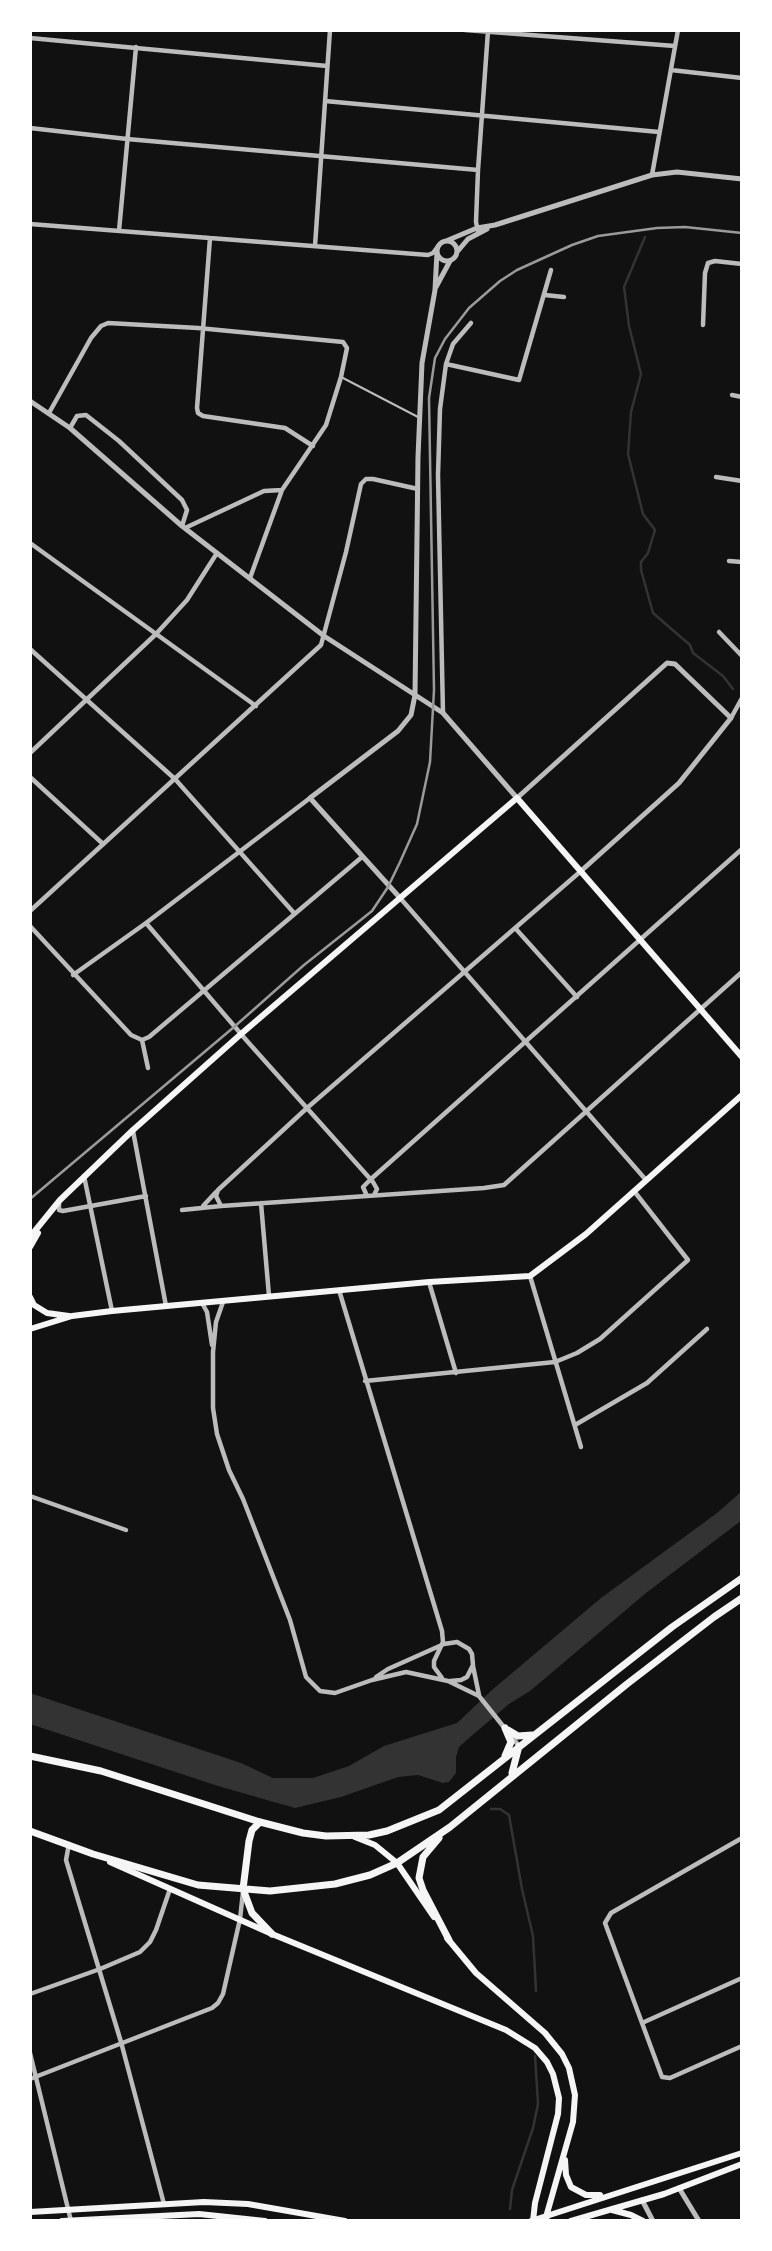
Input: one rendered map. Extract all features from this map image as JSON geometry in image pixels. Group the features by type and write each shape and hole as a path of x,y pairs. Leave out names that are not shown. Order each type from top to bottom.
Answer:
{"highway":[{"path":"30,1756 101,1771 260,1822 303,1833 326,1836 387,1831 439,1810 680,1620 742,1578"},
{"path":"30,1831 93,1854 198,1885 270,1891 335,1884 370,1875 397,1863 450,1827 627,1684 742,1598"},
{"path":"505,1728 519,1736 533,1735"},
{"path":"503,1760 511,1742 505,1728"},
{"path":"508,1780 516,1764 519,1746"},
{"path":"260,1822 252,1830 249,1841 243,1889 252,1913 272,1934"},
{"path":"449,1940 422,1890 419,1872 429,1848 450,1827"}],"main road":[{"path":"30,1237 60,1200 133,1130 517,798 742,1057"},
{"path":"30,1329 72,1317 112,1311 429,1282 530,1276 586,1234 742,1097"},
{"path":"30,1247 47,1216"},
{"path":"30,1297 34,1305 47,1313 72,1317"},
{"path":"352,1835 375,1845 397,1863 449,1940 476,1973 545,2033 562,2054 569,2068 575,2095 573,2122 547,2219"},
{"path":"93,1854 272,1934 506,2030 524,2040 541,2055 553,2074 559,2098 558,2114 534,2203 533,2221 547,2219 608,2194 665,2179 742,2153"},
{"path":"565,2148 564,2168 571,2187 586,2195 608,2194"},
{"path":"571,2221 679,2188 742,2164"},
{"path":"665,2179 679,2188"},
{"path":"642,2200 648,2184"},
{"path":"30,2212 204,2202 248,2204 345,2221"},
{"path":"610,2210 623,2212 643,2221"},
{"path":"62,2221 163,2218 199,2214 265,2221"}],"street":[{"path":"315,246 330,30"},
{"path":"465,30 675,46"},
{"path":"652,175 678,30"},
{"path":"435,290 450,261 478,230 478,170 488,31"},
{"path":"30,38 327,66"},
{"path":"119,231 136,47"},
{"path":"671,70 742,78"},
{"path":"325,101 659,132"},
{"path":"30,128 478,170"},
{"path":"30,224 428,255 446,242 478,230 652,175 677,172 742,179"},
{"path":"210,238 198,413 202,416 285,428 313,446"},
{"path":"446,242 453,244 457,252"},
{"path":"438,249 441,260 450,261"},
{"path":"73,975 146,923 398,731 411,715 415,695 422,363 435,290 438,249"},
{"path":"703,325 705,273 708,263 715,261 742,264"},
{"path":"446,364 519,380 551,270"},
{"path":"545,295 564,297"},
{"path":"49,413 91,338 101,326 113,322 339,341 346,345 341,377 326,425 282,490 250,578"},
{"path":"443,713 438,475 440,409 446,364 453,344 471,323"},
{"path":"732,396 742,397"},
{"path":"30,401 70,428 184,527 324,636 443,713 517,798 667,663 672,662 731,718"},
{"path":"70,428 74,419 83,414 92,418 182,500 187,510 184,527"},
{"path":"716,477 742,481"},
{"path":"30,911 321,645 361,484 366,479 373,479 418,489"},
{"path":"184,527 264,491 282,490"},
{"path":"30,543 257,706"},
{"path":"30,753 156,634 187,600 217,553"},
{"path":"729,561 742,562"},
{"path":"719,632 742,656"},
{"path":"30,649 175,779 295,913"},
{"path":"202,1207 307,1108 516,929 679,783 731,718 742,698"},
{"path":"30,777 102,844"},
{"path":"310,798 646,1181"},
{"path":"370,1196 363,1187 370,1179 742,849"},
{"path":"30,926 131,1035 142,1040 149,1037 362,857"},
{"path":"389,909 393,898 391,890"},
{"path":"146,923 376,1186 370,1196"},
{"path":"516,929 577,997"},
{"path":"182,1210 219,1203 261,1203 504,1185 742,972"},
{"path":"142,1040 148,1068"},
{"path":"133,1130 166,1306"},
{"path":"84,1176 112,1311"},
{"path":"218,1190 216,1196 219,1203"},
{"path":"365,1381 555,1362 600,1339 688,1259 634,1191"},
{"path":"60,1200 58,1206 63,1211 146,1196"},
{"path":"261,1203 270,1296"},
{"path":"530,1276 581,1447"},
{"path":"429,1282 456,1373"},
{"path":"339,1290 442,1631 441,1646 435,1654 434,1667 437,1673 448,1681 479,1696 519,1746"},
{"path":"223,1302 216,1322 213,1353 213,1408 217,1434 290,1620 306,1677 320,1691 335,1693 372,1679 410,1672 448,1681 461,1680 471,1672 473,1665"},
{"path":"202,1303 207,1312 213,1353"},
{"path":"575,1425 647,1383 707,1329"},
{"path":"30,1496 126,1530"},
{"path":"372,1679 388,1669 451,1642 464,1644 472,1654 479,1696"},
{"path":"742,1838 611,1913 606,1919 642,2023 661,2074 665,2078 742,2046"},
{"path":"69,1844 66,1860 121,2042 164,2204"},
{"path":"30,1994 140,1952 150,1942 170,1889"},
{"path":"33,2078 212,2008 218,2003 223,1994 240,1919 243,1889"},
{"path":"642,2023 742,1978"},
{"path":"30,2053 33,2078 71,2221"},
{"path":"679,2188 699,2221"},
{"path":"642,2200 653,2221"}],"lane":[{"path":"344,379 419,417"}],"shaded area":[{"path":"742,1491 742,1520 646,1593 530,1691 509,1704 469,1738 459,1747 456,1773 449,1782 443,1783 418,1775 398,1777 341,1797 295,1808 218,1786 30,1724 30,1693 241,1763 273,1778 313,1778 349,1766 384,1746 457,1723 601,1598 717,1513"}],"waterway":[{"path":"645,237 624,287 629,326 641,374 631,412 628,454 643,514 655,530 648,553 641,562 641,570 653,613 690,645 693,653 723,676 733,689"},
{"path":"491,1809 500,1809 509,1815 533,1936 536,1991"},
{"path":"510,2209 512,2190 533,2128 538,2104 535,2056"}],"railway":[{"path":"30,1199 304,965 372,911 388,887 417,824 430,762 434,690 429,398 435,358 445,339 469,308 500,281 517,270 572,245 598,236 657,228 685,227 742,233"}]}
